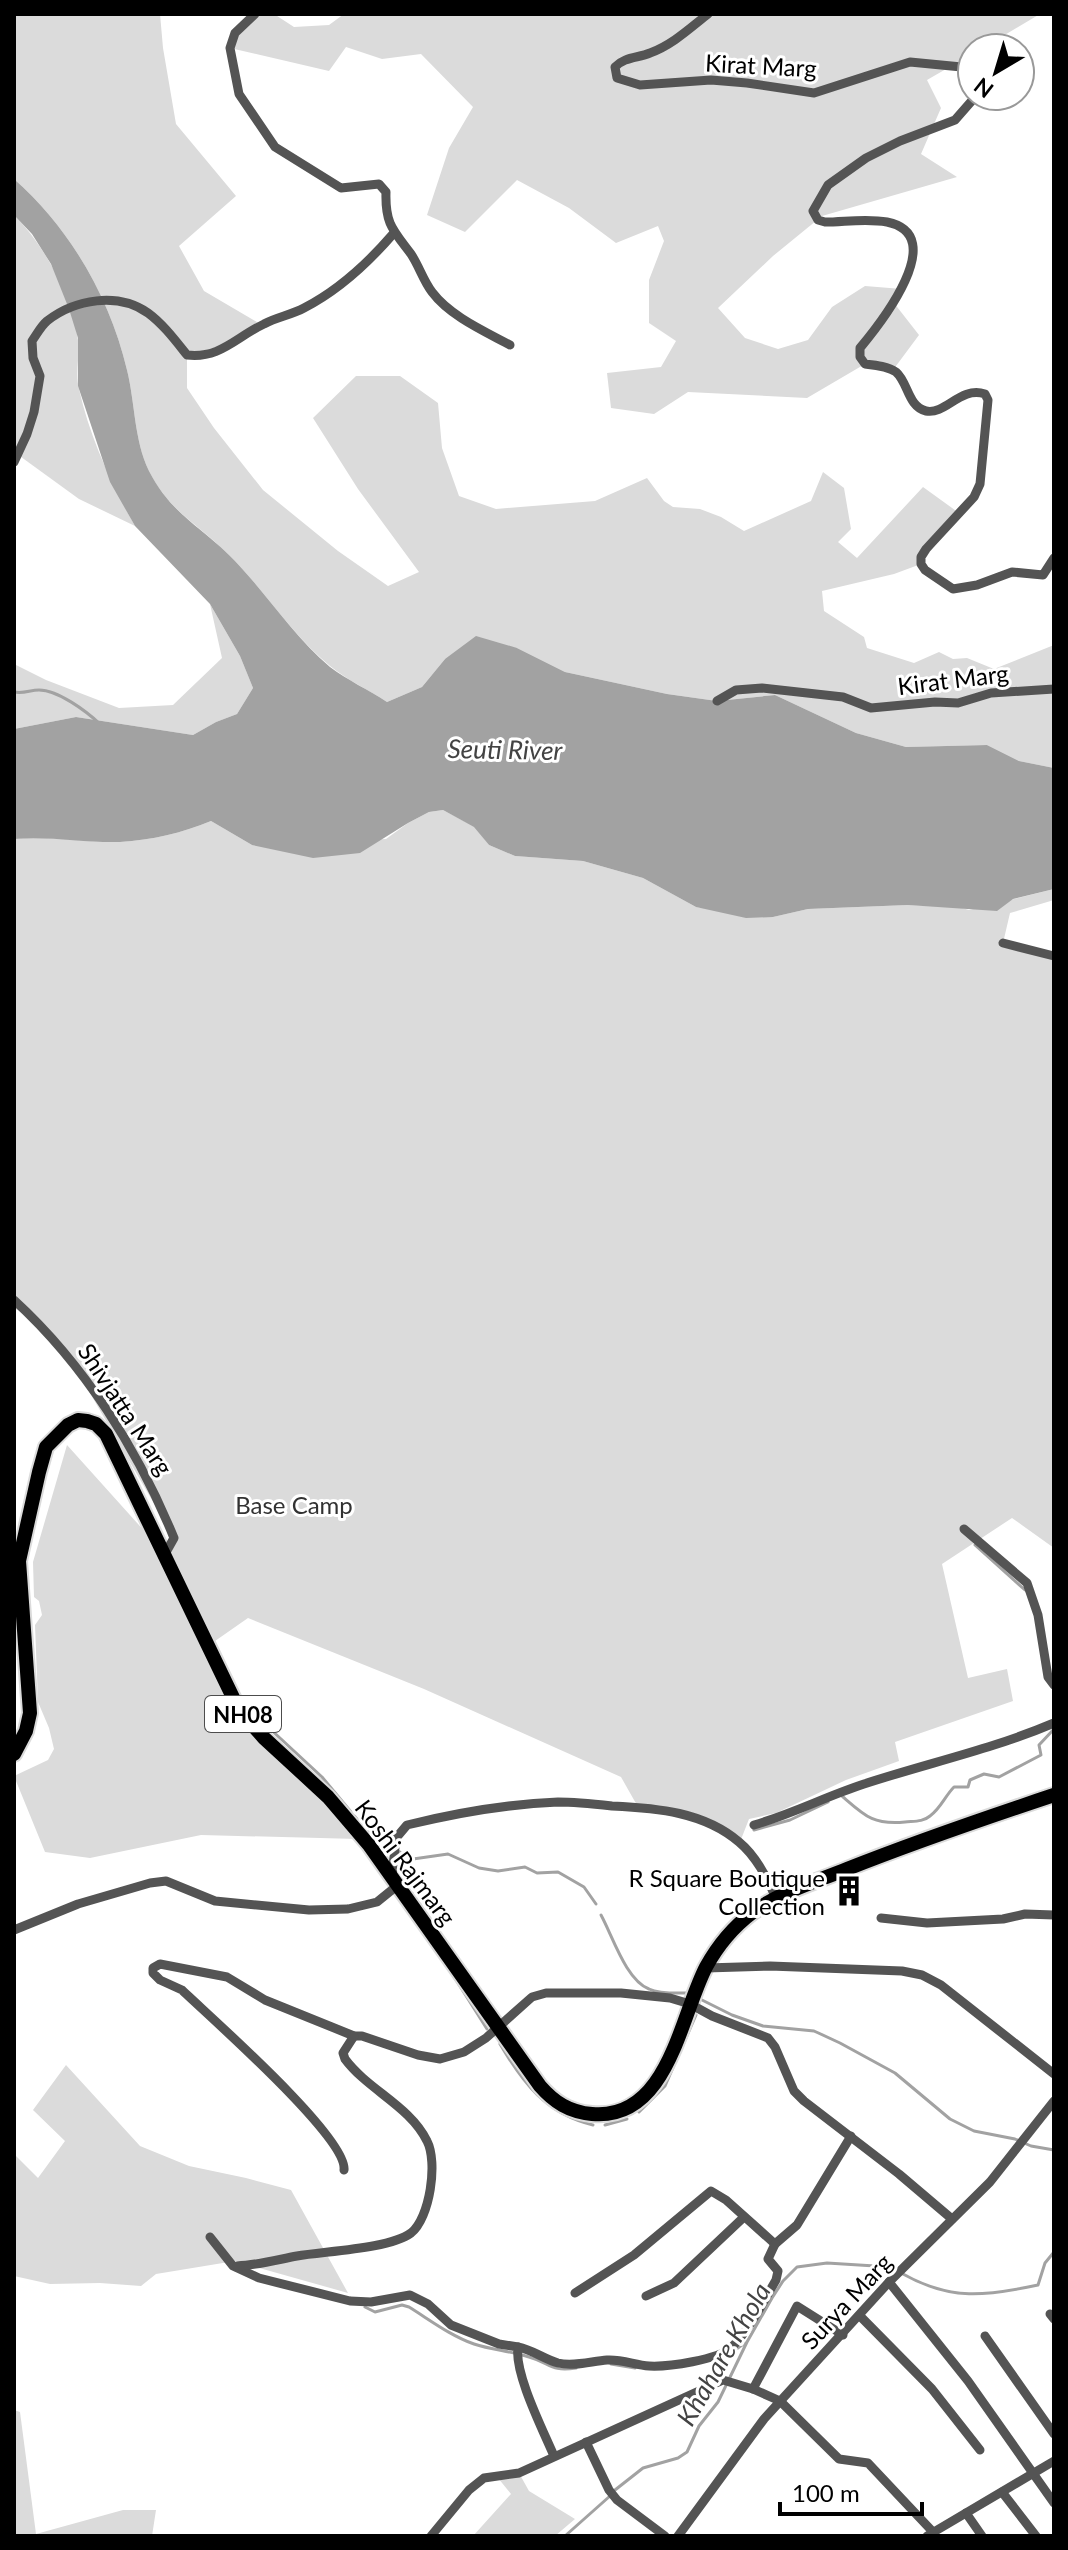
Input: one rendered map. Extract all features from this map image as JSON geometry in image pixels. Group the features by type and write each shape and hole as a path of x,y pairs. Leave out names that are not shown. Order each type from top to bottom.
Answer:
{"main road":[{"name":"Koshi Rajmarg","path":"14,1754 26,1731 30,1713 18,1578 22,1543 46,1447 68,1425 78,1420 87,1421 106,1434 239,1710 264,1738 328,1797 395,1881 550,2098 582,2114 612,2113 636,2103 656,2082 670,2057 706,1968 739,1922 776,1898 886,1854 1054,1795"}],"street":[{"path":"255,14 235,33 230,48 239,94 275,147 341,188 379,184 386,192 386,208 393,234 410,254 435,296 471,324 510,345"},
{"name":"Kirat Marg","path":"708,14 678,39 650,53 620,62 615,67 617,78 640,85 711,80 814,93 910,62 956,66"},
{"path":"962,112 955,120 877,152 828,185 813,211 818,220 825,222 886,222 899,227 910,236 913,244 902,289 860,348 860,357 865,364 893,370 902,378 915,404 923,411 935,411 968,393 985,394 988,400 980,484 974,497 926,549 921,557 925,570 953,589 962,589 1012,572 1043,575 1054,558"},
{"path":"14,462 34,412 40,376 33,358 32,341 46,321 79,303 102,299 120,302 146,312 168,331 187,355 201,357 215,354 262,325 304,308 347,280 393,234"},
{"name":"Kirat Marg","path":"717,701 736,690 762,688 843,697 871,708 958,703 991,693 1054,689"},
{"path":"1003,943 1054,956"},
{"name":"Shivjatta Marg","path":"14,1300 65,1350 146,1475 174,1538 165,1554"},
{"path":"964,1529 1027,1583 1038,1615 1048,1677 1054,1685"},
{"path":"754,1825 786,1816 858,1786 976,1751 1054,1723"},
{"path":"14,1930 78,1904 166,1881 215,1901 309,1910 348,1909 377,1902 395,1881 396,1838 407,1825 511,1805 561,1802 660,1809 716,1826 747,1850 776,1898"},
{"path":"881,1918 927,1923 1003,1919 1025,1914 1054,1915"},
{"path":"344,2170 340,2154 310,2115 182,1990 160,1980 153,1973 153,1968 160,1964 227,1977 265,2000 354,2036 440,2059 464,2052 498,2028 532,1997 546,1993 621,1993 670,1998 690,2004 768,2038 794,2091 952,2219"},
{"path":"706,1968 770,1966 902,1971 922,1975 941,1985 1054,2074"},
{"path":"233,2266 261,2265 294,2256 348,2250 409,2234 417,2226 433,2182 429,2144 419,2126 345,2059 343,2053 354,2036"},
{"name":"Surya Marg","path":"678,2536 747,2440 780,2401 892,2280 990,2182 1054,2101"},
{"path":"210,2237 233,2266 259,2278 350,2301 371,2302 410,2295 428,2304 451,2325 518,2352 532,2350 558,2363 608,2360 653,2367 713,2357 730,2349 776,2280 778,2271 768,2259 775,2244 797,2225 851,2136"},
{"path":"575,2293 634,2255 711,2191 726,2200 775,2244"},
{"path":"646,2296 674,2283 744,2217"},
{"path":"892,2280 1054,2503"},
{"path":"753,2389 797,2306 843,2335"},
{"path":"860,2316 932,2389 980,2450"},
{"path":"985,2336 1054,2434"},
{"path":"518,2352 536,2414 554,2456"},
{"path":"431,2536 469,2490 484,2478 519,2473 728,2381 780,2401 839,2459 868,2463 930,2534 1054,2461"},
{"path":"586,2442 617,2500 665,2536"},
{"path":"1002,2492 1036,2536"},
{"path":"966,2513 982,2536"}],"green space":[{"path":"14,14 160,14 176,124 236,196 179,246 204,291 262,325 239,341 187,355 187,388 263,490 338,551 388,586 419,572 358,489 313,418 356,376 400,376 438,403 442,448 459,496 496,509 595,501 647,478 664,501 673,507 700,509 744,531 811,501 823,472 844,488 851,529 838,542 857,558 923,487 959,513 921,564 894,574 822,591 824,611 864,637 867,648 914,663 939,652 953,659 967,658 994,669 1054,645 1054,768 1019,761 987,745 906,747 856,733 775,695 717,701 667,694 565,672 517,648 445,659 422,687 387,702 337,671 303,640 228,554 175,507 149,471 140,447 130,382 120,343 99,291 53,219 14,179"},
{"path":"255,14 274,14 294,27 329,25 344,14 1040,14 1010,32 956,32 956,63 927,80 941,108 921,154 957,177 822,216 773,256 718,308 745,338 778,349 808,340 832,307 865,286 902,289 894,303 919,335 893,370 865,364 807,398 688,392 654,414 611,408 607,373 661,367 676,341 649,323 649,280 664,241 658,226 616,243 569,208 517,180 465,232 427,215 449,148 473,107 421,54 382,59 346,47 329,71 230,48 235,33"},
{"path":"14,215 46,256 63,289 75,324 78,383 89,425 102,460 135,526 79,499 17,454 14,462"},
{"path":"210,604 240,656 253,688 237,714 193,735 76,717 14,729 14,664 119,708 173,705 222,658"},
{"name":"Base Camp","path":"443,810 475,827 489,845 515,856 583,861 643,878 696,907 773,917 808,909 908,905 969,910 1054,889 1054,900 1010,913 1003,943 1054,956 1054,1548 1012,1518 942,1564 968,1678 1007,1669 1013,1701 895,1742 899,1761 846,1780 776,1813 749,1819 740,1842 716,1826 638,1807 621,1777 424,1689 248,1618 205,1648 236,1714 249,1732 332,1810 358,1839 201,1835 90,1858 45,1852 14,1776 48,1760 54,1749 38,1702 35,1625 42,1615 39,1601 34,1597 33,1562 67,1445 165,1554 174,1538 65,1350 34,1319 14,1308 14,839 132,841 167,835 211,821 252,845 386,839 429,812"},
{"path":"66,2065 140,2146 189,2166 291,2190 348,2293 235,2261 156,2274 141,2286 50,2284 14,2276 14,2154 38,2178 65,2141 33,2110"},
{"path":"14,2410 20,2412 36,2534 123,2510 156,2510 152,2536 14,2536"},
{"path":"519,2473 529,2491 575,2519 555,2536 473,2536 511,2494 498,2478"}],"water":[{"name":"Seuti River","path":"14,179 53,219 99,291 120,343 130,382 140,447 157,485 185,517 241,568 303,640 337,672 387,702 422,687 445,659 476,636 517,648 565,672 667,694 717,701 775,695 856,733 906,747 987,745 1019,761 1054,768 1054,889 1013,899 997,911 908,905 808,909 773,917 746,918 696,907 643,878 583,861 515,856 489,845 474,827 443,810 429,812 360,853 313,858 252,845 211,821 167,835 132,841 14,839 14,729 76,717 193,735 237,714 253,688 240,656 210,604 135,526 110,482 78,386 78,338 69,309 51,264 32,234 14,215"}],"waterway":[{"path":"14,692 39,690 55,693 100,724"},
{"path":"975,1545 1025,1590"},
{"path":"267,1726 322,1777 366,1830 388,1849"},
{"path":"842,1796 864,1814 877,1820 894,1823 924,1819 937,1809 954,1787 968,1787 970,1780 984,1774 999,1777 1041,1755 1039,1745 1054,1729"},
{"path":"754,1830 790,1820 828,1802"},
{"path":"398,1851 413,1859 448,1854 479,1868 498,1871 525,1867 537,1873 558,1872 584,1887 596,1904"},
{"path":"601,1915 633,1977 658,1992 687,1993"},
{"path":"451,1972 487,2029"},
{"path":"702,2000 763,2026 814,2031 895,2073 950,2119 974,2131 1054,2150"},
{"path":"639,2112 665,2086 696,2015"},
{"path":"500,2044 527,2084 549,2105 576,2120 593,2125"},
{"path":"605,2125 627,2119"},
{"name":"Khahare Khola","path":"903,2274 920,2283 953,2292 1002,2292 1038,2285 1045,2263 1054,2252"},
{"name":"Khahare Khola","path":"615,2490 643,2468 678,2458 687,2452 699,2426 718,2402 772,2298 797,2267 827,2263 891,2267 896,2270"},
{"path":"365,2307 375,2312 402,2305 409,2307 474,2344 536,2359 556,2368 576,2368"},
{"path":"732,2352 745,2343"},
{"path":"611,2364 635,2368"},
{"name":"Khahare Khola","path":"565,2536 610,2496"}],"place":[{"name":"R Square Boutique Collection","path":"849,1891"}]}
